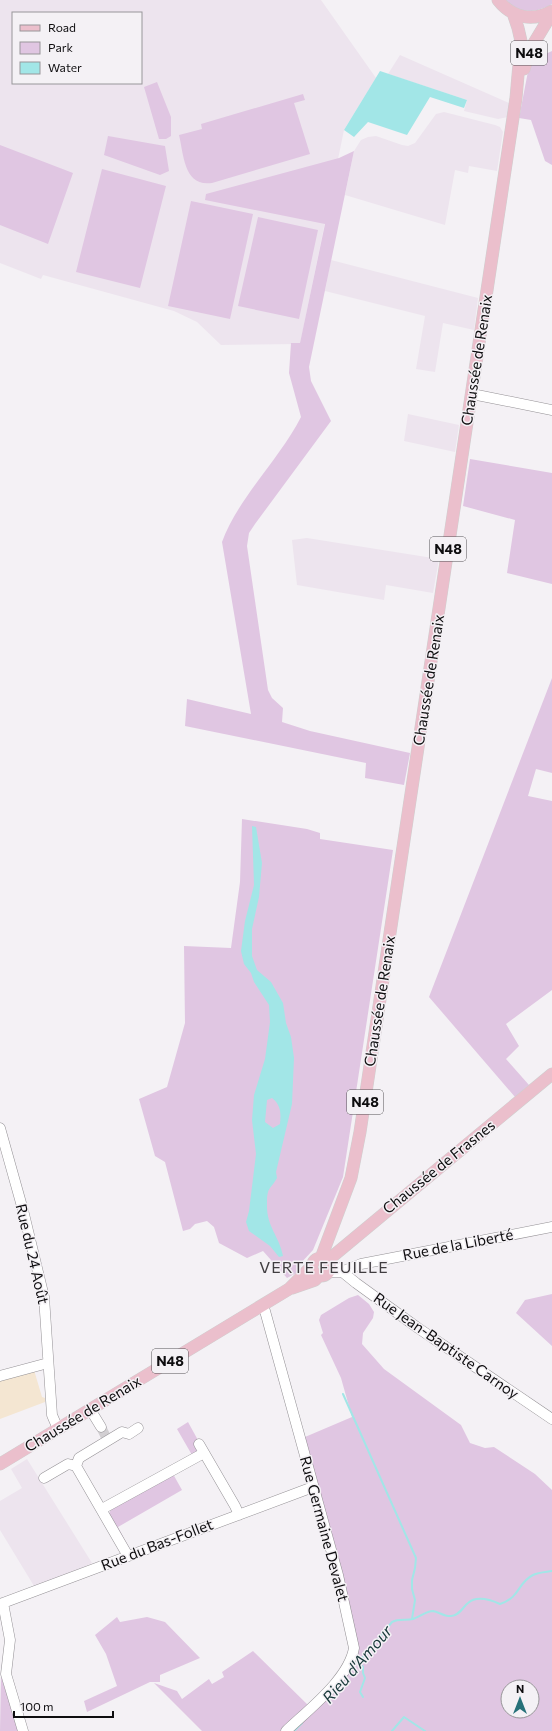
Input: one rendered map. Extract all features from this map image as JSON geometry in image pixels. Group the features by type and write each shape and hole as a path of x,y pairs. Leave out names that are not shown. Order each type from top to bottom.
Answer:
{"main road":[{"path":"498,0 513,13 523,17 534,18 552,12"},
{"name":"Chaussée de Renaix","path":"516,98 531,48 552,12"},
{"name":"Chaussée de Renaix","path":"0,1464 262,1306 323,1266 324,1246 334,1227 350,1182 355,1162 472,394 516,98 521,41 513,13"},
{"name":"Chaussée de Frasnes","path":"323,1266 360,1232 552,1074"},
{"path":"334,1227 339,1235 345,1238 360,1232"}],"street":[{"path":"472,394 552,410"},
{"name":"Rue du 24 Août","path":"0,1128 23,1210 44,1297 52,1415 58,1428"},
{"name":"Rue de la Liberté","path":"341,1272 361,1264 552,1227"},
{"path":"323,1266 341,1272"},
{"name":"Rue Jean-Baptiste Carnoy","path":"341,1272 418,1328 552,1419"},
{"name":"Rue Germaine Devalet","path":"262,1306 265,1311 338,1576 354,1648 352,1658 334,1685 286,1731"},
{"path":"0,1376 48,1363"},
{"path":"90,1410 100,1427"},
{"path":"76,1466 79,1458 107,1439 122,1432 129,1434 138,1428"},
{"path":"102,1509 201,1448 239,1515"},
{"path":"44,1478 68,1464 76,1466 128,1556"},
{"name":"Rue du Bas-Follet","path":"2,1604 313,1486"},
{"path":"2,1604 10,1640 6,1674 23,1731"}],"shaded area":[{"path":"0,0 321,0 376,78 344,130 300,344 221,345 197,322 174,311 43,275 41,279 0,263"},
{"path":"400,55 509,103 508,117 498,119 464,111 467,100 388,74"},
{"path":"444,112 495,125 500,127 503,132 497,171 469,166 468,173 455,170 445,225 345,195 354,151 361,140 376,136 408,146 415,143 436,114"},
{"path":"331,260 478,298 474,330 443,323 435,372 416,369 425,316 325,291"},
{"path":"408,414 459,425 455,452 404,441"},
{"path":"307,538 439,559 433,593 386,585 384,600 297,585 292,540"},
{"path":"34,1370 42,1397 45,1398 45,1402 0,1419 0,1379"},
{"path":"27,1459 92,1563 74,1572 34,1586 0,1530 0,1501 22,1488 11,1469"}],"green space":[{"path":"506,0 552,0 552,4 534,11 528,11 516,8"},
{"path":"552,51 552,165 545,161 531,120 519,118 530,61"},
{"path":"157,82 171,117 171,136 166,139 159,139 144,87"},
{"path":"303,94 305,100 294,103 310,154 212,183 203,183 196,180 191,175 184,160 179,135 202,129 201,124"},
{"path":"108,136 165,146 169,171 160,175 104,155"},
{"path":"0,145 73,173 48,244 0,225"},
{"path":"354,151 309,367 311,381 331,421 255,524 249,533 247,546 268,690 272,698 283,708 282,722 310,731 410,753 404,785 365,778 366,763 185,726 187,699 251,714 222,542 229,526 248,494 282,448 301,417 289,373 291,343 300,343 325,224 205,200 206,194 339,158"},
{"path":"102,169 166,186 140,288 76,272"},
{"path":"191,201 253,214 230,319 168,306"},
{"path":"258,217 318,230 299,319 238,306"},
{"path":"470,459 552,473 552,584 507,573 515,520 463,506"},
{"path":"552,678 552,773 536,769 528,796 552,801 552,990 506,1024 519,1046 506,1059 529,1085 515,1097 429,997"},
{"path":"242,819 307,829 320,833 320,839 393,850 343,1177 313,1250 300,1264 300,1271 287,1278 263,1251 247,1258 219,1243 214,1227 207,1221 195,1224 190,1229 183,1231 165,1162 155,1156 139,1099 167,1087 185,1023 184,946 231,948 240,882"},
{"path":"552,1294 552,1346 516,1313 525,1300"},
{"path":"358,1295 369,1304 374,1312 373,1318 363,1333 362,1344 384,1369 461,1425 470,1443 485,1448 494,1447 535,1474 552,1490 552,1731 202,1731 154,1683 177,1691 182,1699 209,1679 212,1684 224,1677 222,1672 253,1651 311,1708 354,1659 305,1437 352,1417 341,1378 321,1335 323,1333 319,1320 321,1315 349,1298"},
{"path":"188,1422 199,1442 198,1451 192,1455 177,1429"},
{"path":"173,1474 182,1490 118,1527 129,1548 109,1515 111,1508"},
{"path":"117,1617 120,1622 147,1617 165,1622 200,1658 160,1675 160,1682 150,1682 87,1712 84,1701 117,1686 106,1654 95,1635"},
{"path":"1,1676 18,1731 0,1731"}],"water":[{"path":"380,71 467,100 464,108 430,97 407,135 368,122 354,137 344,130"},
{"path":"252,826 256,827 262,863 259,897 252,929 252,956 257,970 271,982 283,1003 294,1058 292,1104 276,1172 277,1178 269,1190 267,1197 267,1211 283,1256 279,1257 270,1246 249,1231 246,1222 249,1211 256,1154 252,1120 254,1095 265,1059 270,1022 269,1005 254,982 251,973 244,964 241,951 245,921 254,885","holes":["272,1098 280,1110 280,1124 273,1128 265,1122 267,1100"]}],"waterway":[{"path":"343,1394 416,1558 412,1580 412,1589 415,1600 412,1619"},
{"name":"Rieu d'Amour","path":"350,1670 366,1654 392,1622 413,1619 430,1611 446,1616 454,1616 459,1613 468,1603 476,1599 488,1600 500,1604 512,1598 528,1578 538,1573 552,1571"},
{"path":"358,1662 363,1667 365,1678 360,1692 363,1697"},
{"path":"392,1731 404,1717 425,1731"},
{"name":"Rieu d'Amour","path":"294,1731 302,1723"}],"tunnel":[{"path":"101,1427 106,1437"}],"district":[{"name":"VERTE FEUILLE","path":"324,1267"}]}
